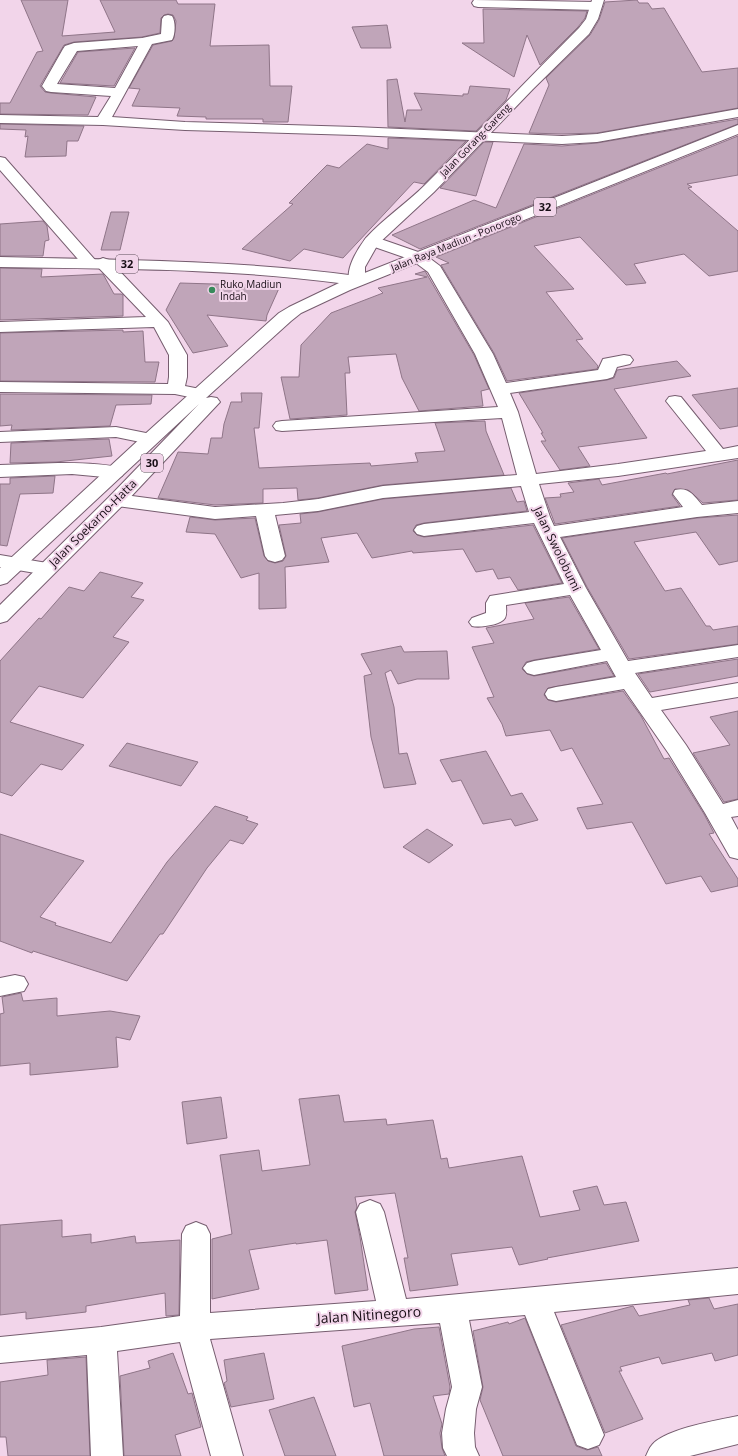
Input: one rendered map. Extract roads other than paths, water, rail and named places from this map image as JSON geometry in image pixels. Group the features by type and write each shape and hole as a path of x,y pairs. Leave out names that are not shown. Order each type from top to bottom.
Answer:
{"main road":[{"path":"478,3 597,3"},
{"name":"Jalan Gorang-Gareng","path":"357,281 357,267 372,241 429,189 528,86 584,31 592,19 597,3"},
{"path":"120,92 54,89 49,86 72,48 143,42 167,37 168,19"},
{"path":"103,121 146,45 143,42"},
{"path":"0,119 103,121 185,126 355,131 549,140 597,138 738,113"},
{"name":"Jalan Raya Madiun - Ponorogo","path":"306,309 357,281 736,129"},
{"path":"0,161 97,263 160,322 178,355 178,377 175,388"},
{"name":"Jalan Swolobumi","path":"372,241 418,257 434,268 484,354 500,389 509,412 528,480 544,525 576,588 621,668 646,706 678,750 728,810 738,851"},
{"name":"32","path":"0,262 97,263 254,269 314,274 357,281"},
{"name":"Jalan Soekarno-Hatta","path":"0,579 8,562 115,472 199,394 306,309"},
{"name":"Jalan Soekarno-Hatta","path":"0,617 117,500 201,412 306,309"},
{"path":"0,328 160,322"},
{"path":"500,389 601,375 607,373 609,363 624,360"},
{"path":"0,387 175,388 199,394"},
{"path":"675,401 713,455"},
{"path":"282,426 509,412"},
{"path":"0,437 116,432 150,439"},
{"path":"117,500 215,514 318,505 383,492 528,480 618,470 738,452"},
{"path":"0,471 48,468 97,469 115,472"},
{"path":"682,494 697,511"},
{"path":"424,530 544,525 738,507"},
{"path":"264,510 275,556"},
{"path":"8,562 48,569"},
{"path":"479,622 496,616 497,600 576,588"},
{"path":"534,668 621,668 738,651"},
{"path":"556,694 621,668"},
{"path":"646,706 738,690"},
{"path":"370,1212 394,1313"},
{"path":"196,1234 195,1341 227,1456"},
{"name":"Jalan Nitinegoro","path":"0,1350 101,1340 196,1327 452,1309 738,1281"},
{"path":"534,1300 588,1435"},
{"path":"452,1309 467,1387 461,1409 458,1433 459,1448 463,1456"},
{"path":"101,1340 107,1456"},
{"path":"662,1456 664,1453 677,1445 738,1430"}],"place":[{"name":"Ruko Madiun Indah","path":"212,290"}]}
